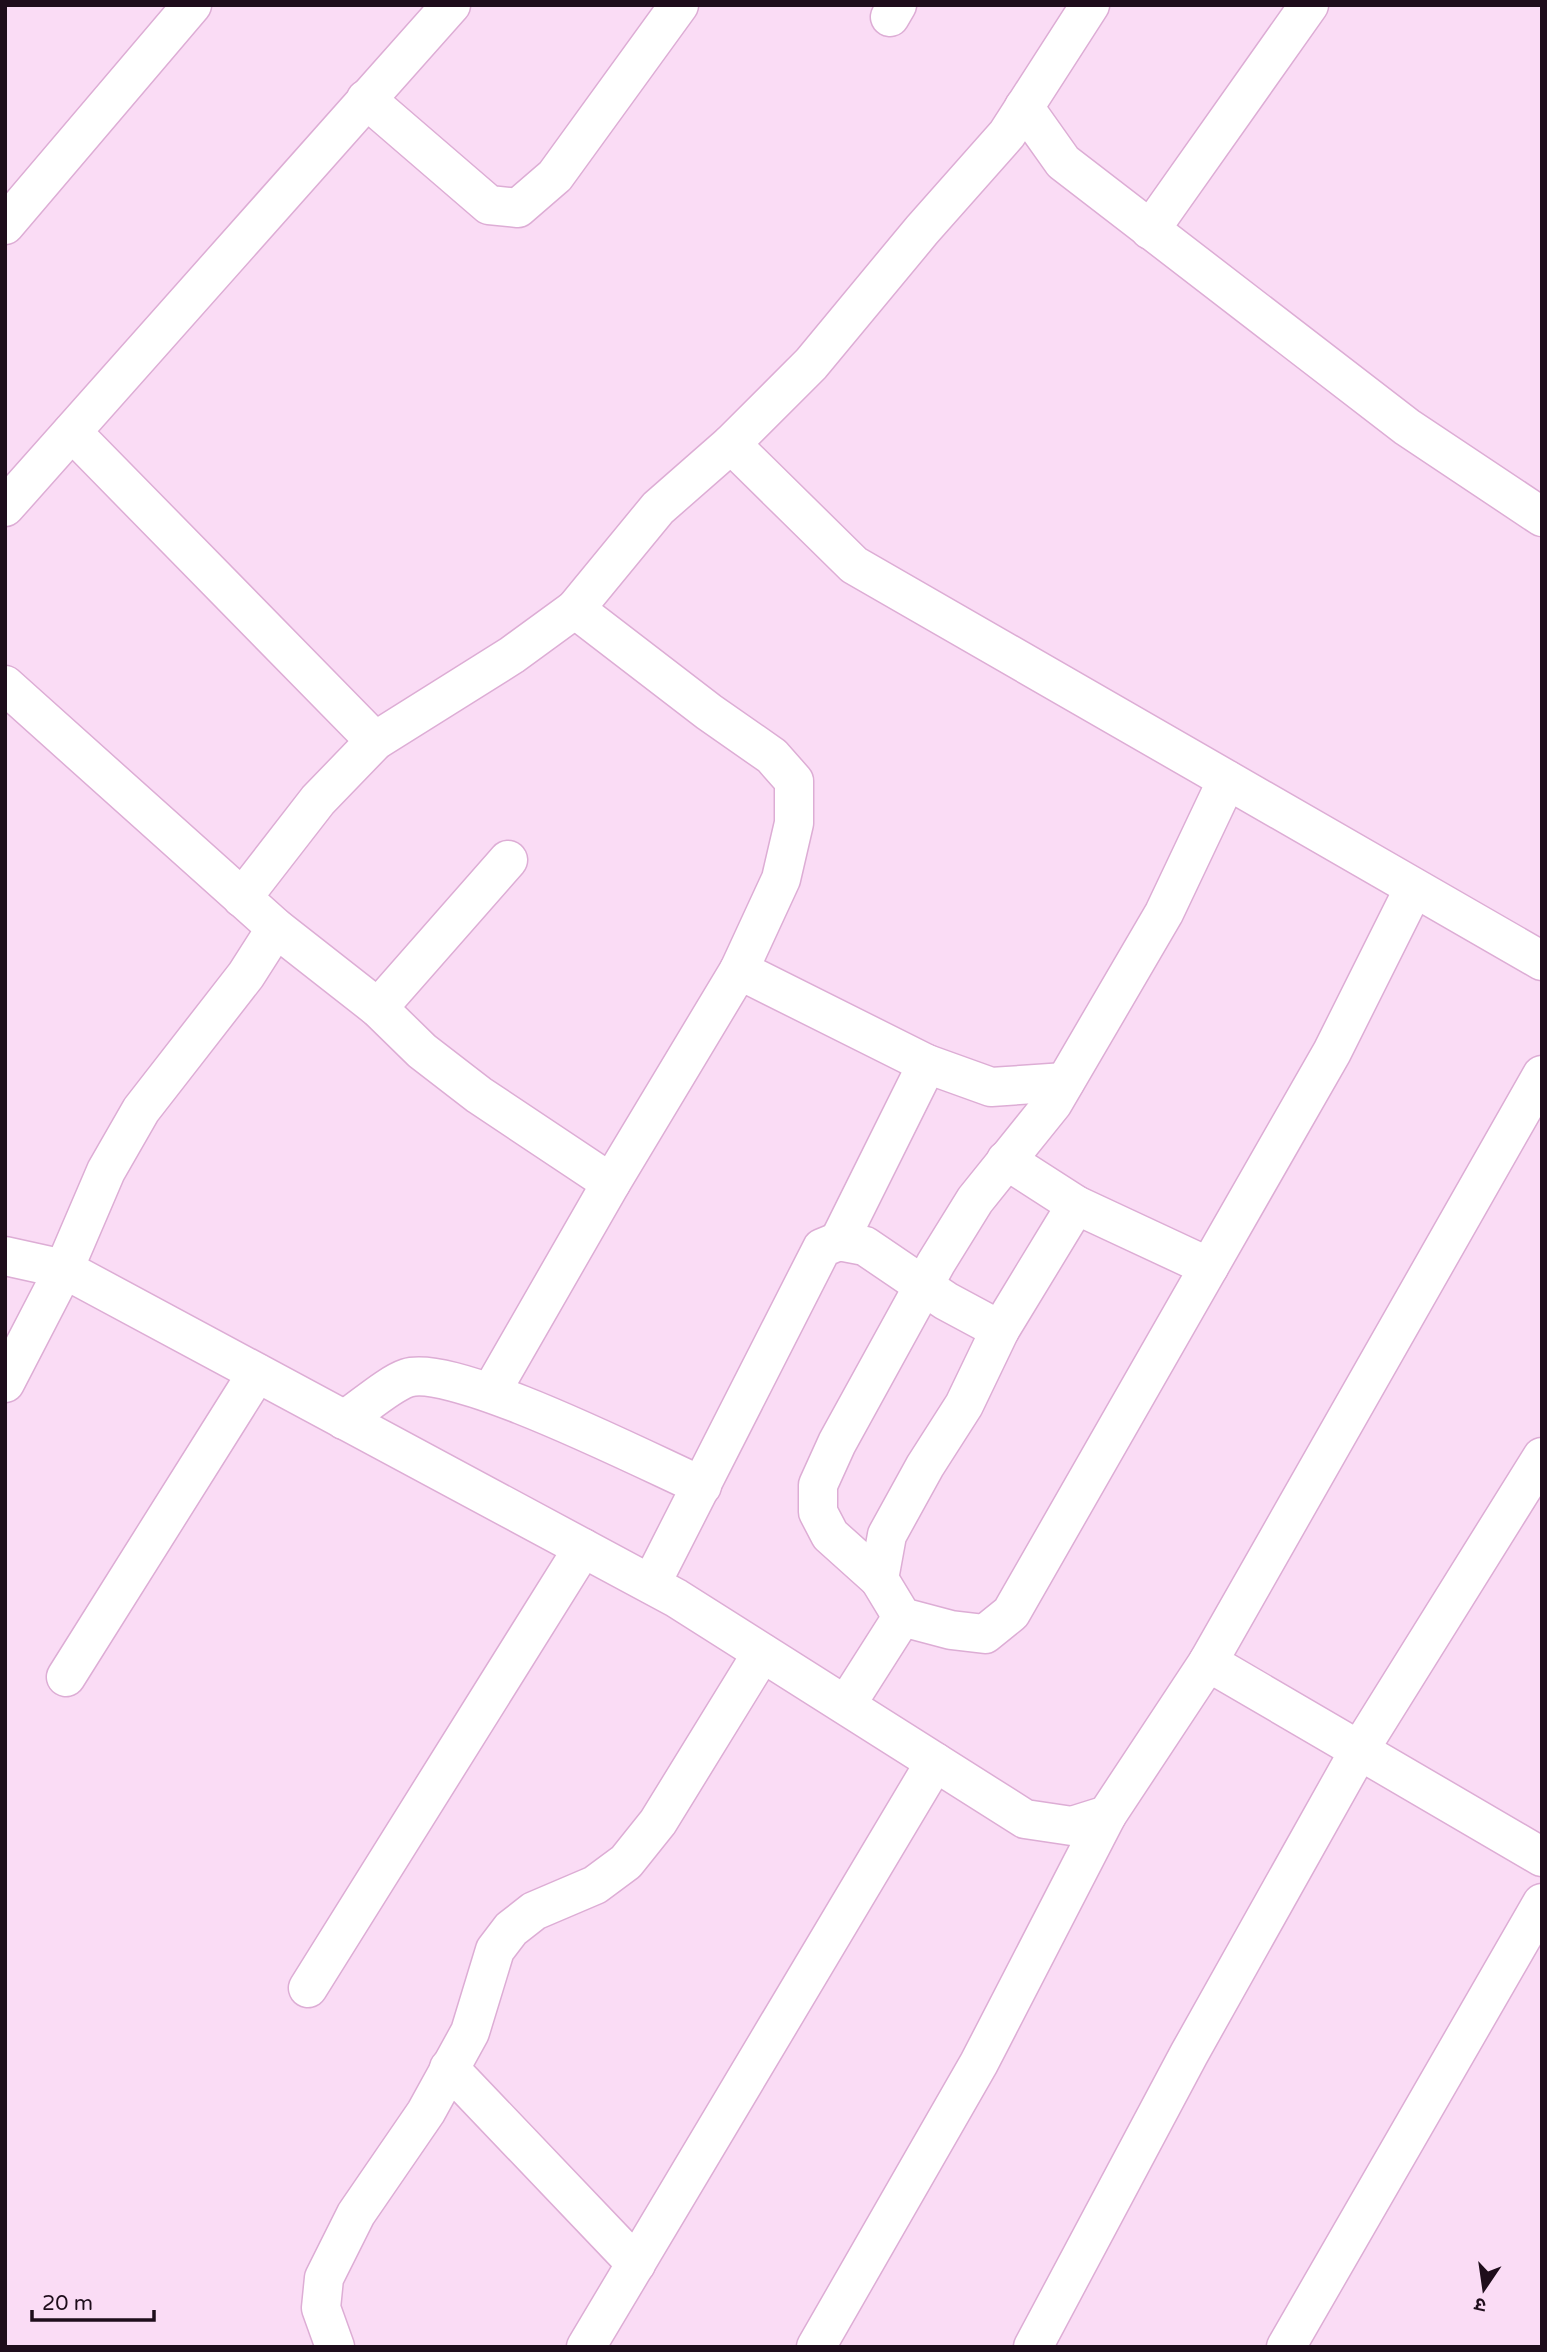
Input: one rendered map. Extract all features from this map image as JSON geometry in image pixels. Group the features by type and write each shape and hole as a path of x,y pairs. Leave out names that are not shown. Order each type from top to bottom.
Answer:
{"street":[{"path":"5,225 192,5"},
{"path":"5,508 451,5"},
{"path":"366,99 489,205 518,208 555,176 679,5"},
{"path":"242,898 318,800 375,741 512,655 575,609 658,508 731,444 811,364 922,230 1007,134 1090,5"},
{"path":"1150,230 1309,5"},
{"path":"1024,107 1063,162 1407,427 1542,517"},
{"path":"72,432 375,741"},
{"path":"731,444 854,565 1542,961"},
{"path":"491,1392 611,1183 739,970 781,879 794,823 794,781 772,756 709,712 575,609"},
{"path":"5,685 276,928 378,1007 422,1051 479,1096 611,1183"},
{"path":"1227,780 1164,913 1053,1103 975,1200 837,1443 818,1485 818,1512 830,1535 879,1579 902,1617 951,1630 985,1634 1011,1613 1332,1052 1414,888"},
{"path":"378,1007 508,860"},
{"path":"5,1384 64,1269 106,1171 141,1110 247,975 276,928"},
{"path":"739,970 927,1064 991,1087 1065,1082"},
{"path":"839,1241 927,1064"},
{"path":"816,2347 979,2063 1107,1815 1209,1662 1542,1075"},
{"path":"1006,1160 1076,1205 1209,1267"},
{"path":"879,1579 887,1535 925,1466 964,1405 1000,1330 1076,1205"},
{"path":"651,1584 822,1248 839,1241 865,1246 925,1284 946,1301 1000,1330"},
{"path":"5,1256 64,1269 651,1584 1025,1819 1072,1826 1107,1815"},
{"path":"66,1677 257,1373"},
{"path":"344,1420 407,1378 438,1377 491,1392 702,1486"},
{"path":"1034,2347 1189,2054 1360,1749 1542,1457"},
{"path":"308,1988 583,1548"},
{"path":"846,1705 902,1617"},
{"path":"335,2347 321,2308 324,2278 356,2214 426,2112 470,2032 495,1950 511,1929 534,1912 595,1885 626,1862 658,1822 762,1653"},
{"path":"1209,1662 1542,1857"},
{"path":"586,2347 935,1762"},
{"path":"1286,2347 1542,1903"},
{"path":"450,2068 636,2264"}]}
